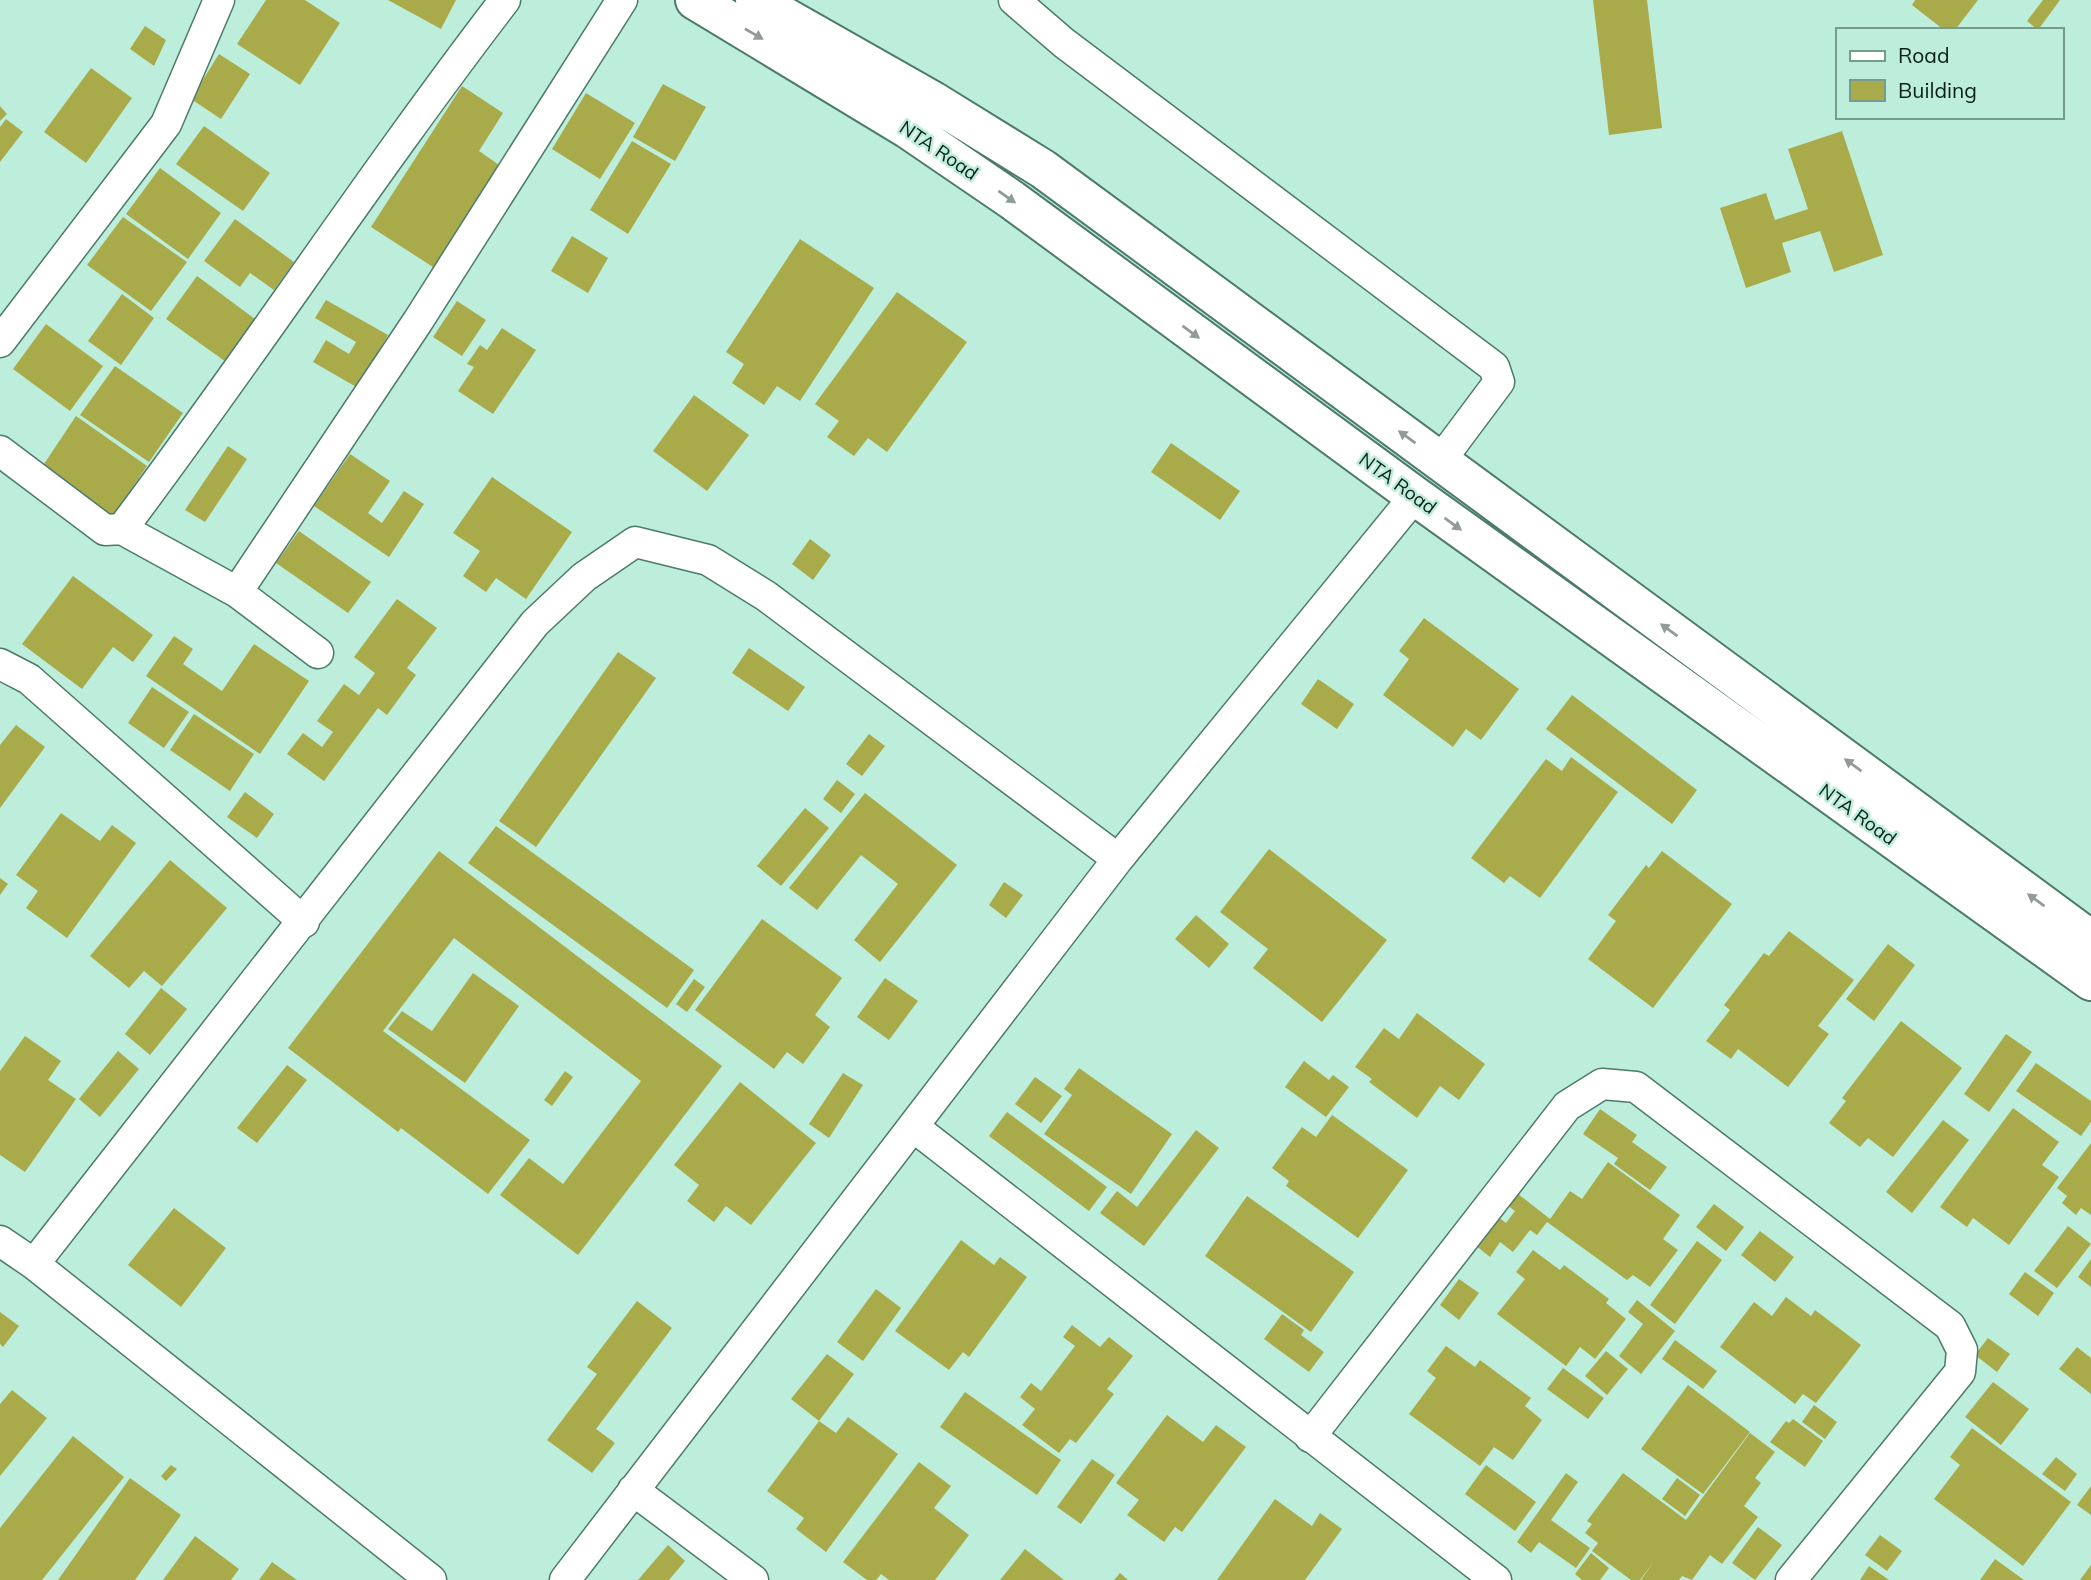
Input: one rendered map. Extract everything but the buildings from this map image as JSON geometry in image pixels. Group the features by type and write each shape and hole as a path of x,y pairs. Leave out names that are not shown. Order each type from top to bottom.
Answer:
{"main road":[{"name":"NTA Road","path":"695,0 826,77 939,150 1415,496 2091,981"},
{"name":"NTA Road","path":"755,0 933,101 1043,169 2091,940"}],"street":[{"path":"0,342 166,124 219,0"},
{"path":"122,529 429,99 505,0"},
{"path":"237,592 418,321 622,0"},
{"path":"1014,0 1064,43 1494,367 1499,382 1440,461"},
{"path":"0,451 104,530 122,529 237,592 318,653"},
{"path":"565,1580 915,1128 1118,859 1415,496"},
{"path":"34,1264 535,623 584,577 635,542 708,559 766,596 1118,859"},
{"path":"0,664 29,679 303,922"},
{"path":"1310,1437 1567,1106 1602,1084 1636,1087 1950,1326 1962,1350 1960,1372 1791,1580"},
{"path":"915,1128 1496,1580"},
{"path":"0,1241 34,1264 431,1580"},
{"path":"633,1490 753,1580"}]}
